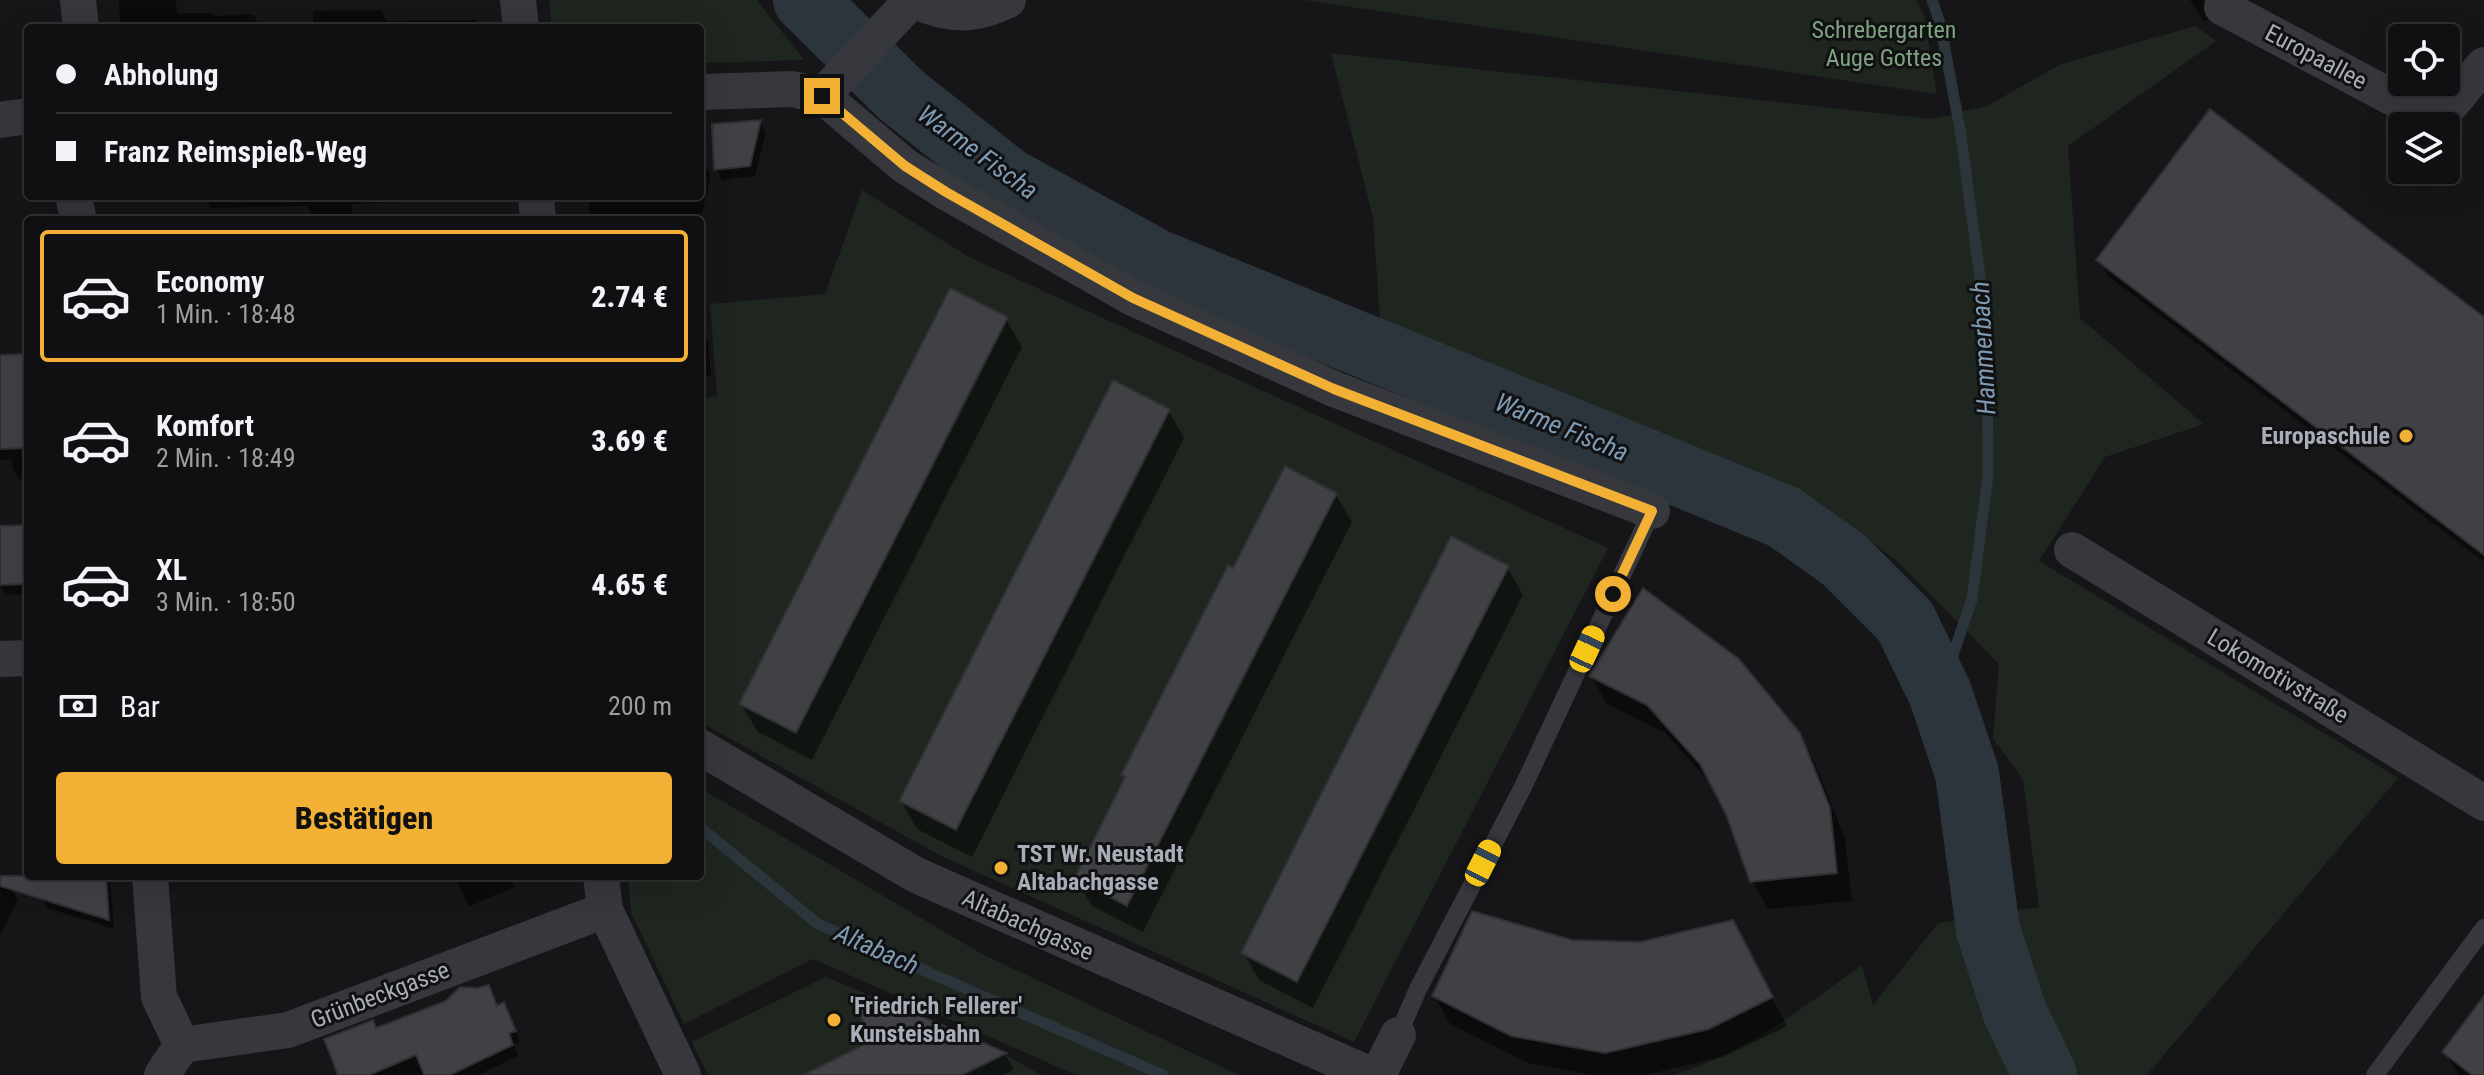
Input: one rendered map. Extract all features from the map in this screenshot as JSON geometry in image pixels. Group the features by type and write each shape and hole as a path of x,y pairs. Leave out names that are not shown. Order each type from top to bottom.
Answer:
{"street":[{"path":"78,0 81,24"},
{"path":"518,0 521,24"},
{"path":"704,92 831,86 912,0 939,11 974,14 1007,0"},
{"name":"Europaallee","path":"2222,7 2425,115 2451,104 2484,65"},
{"path":"831,86 905,166 1133,298 1334,389 1652,511"},
{"path":"0,120 24,117"},
{"name":"Lokomotivstraße","path":"2072,550 2484,803"},
{"path":"0,659 24,658"},
{"name":"Altabachgasse","path":"704,749 916,875 1371,1075"},
{"path":"150,880 159,997 182,1045 162,1075"},
{"path":"603,893 683,1075"},
{"name":"Grünbeckgasse","path":"182,1045 288,1030 603,893"},
{"path":"1378,1075 1398,1035"}],"lane":[{"path":"1398,1035 1425,976 1523,787 1652,511"},
{"path":"2375,1075 2484,928"}],"green space":[{"path":"549,0 757,0 804,60 704,63 704,24 552,24"},
{"name":"Schrebergarten Auge Gottes","path":"1304,0 1916,0 1924,15 1937,94"},
{"path":"2196,26 2216,41 2068,146 2080,318 2204,424 2105,457 2039,561 2398,778 2147,1075 1673,1075 1749,1042 1862,965 1873,1005 1938,923 2039,907 2023,779 1993,739 1999,664 1896,560 1793,486 1380,321 1373,218 1331,53 1932,119 1987,106 2061,64"},
{"path":"862,190 969,257 1608,548 1354,1042 941,856 704,724 704,398 717,396 710,304 825,294"},
{"path":"704,790 982,954 1239,1075 1076,1075 813,959 684,1024 631,912 628,880 704,880"},
{"name":"'Friedrich Fellerer' Kunsteisbahn","path":"826,977 991,1046 1041,1075 708,1075 692,1042"}],"building":[{"name":"Europaschule","path":"2210,109 2484,317 2484,555 2096,260"},
{"path":"761,120 750,166 714,170 712,124"},
{"path":"950,288 1008,317 796,733 739,704"},
{"path":"24,354 24,448 0,449 0,355"},
{"path":"1113,380 1170,409 956,830 899,801"},
{"path":"1285,466 1337,493 1127,906 1074,879 1125,777 1121,775 1228,565 1233,568"},
{"path":"24,525 24,584 0,585 0,526"},
{"path":"1451,536 1509,566 1297,982 1241,953"},
{"path":"1643,588 1739,659 1800,733 1830,808 1837,873 1750,882 1726,814 1700,764 1647,705 1589,676"},
{"path":"0,876 24,876 24,880 106,880 109,920 0,886"},
{"path":"1472,911 1572,940 1640,942 1733,920 1773,997 1709,1029 1605,1053 1511,1036 1432,996"},
{"path":"489,985 497,1006 504,1002 516,1031 509,1033 513,1045 450,1075 424,1075 416,1055 369,1075 338,1075 324,1039 373,1020 376,1028 446,1001 460,987"},
{"path":"2484,996 2484,1075 2472,1075 2442,1052"},
{"path":"879,998 1007,1053 962,1075 803,1075 871,1041 858,1011"}],"waterway":[{"name":"Warme Fischa","path":"805,0 901,95 1007,179 1156,261 1784,517 1844,560 1905,621 1940,693 1967,773 1988,930 2015,1013 2045,1075"},
{"name":"Hammerbach","path":"1932,0 1940,23 1960,129 1987,329 1988,475 1972,599 1940,693"},
{"name":"Altabach","path":"704,830 818,924 1163,1075"}],"place":[{"name":"Europaschule","path":"2406,436"},
{"name":"TST Wr. Neustadt Altabachgasse","path":"1001,868"},
{"name":"'Friedrich Fellerer' Kunsteisbahn","path":"834,1020"}],"route":[{"path":"822,96 905,166 1133,298 1334,389 1652,511 1613,594"}]}
